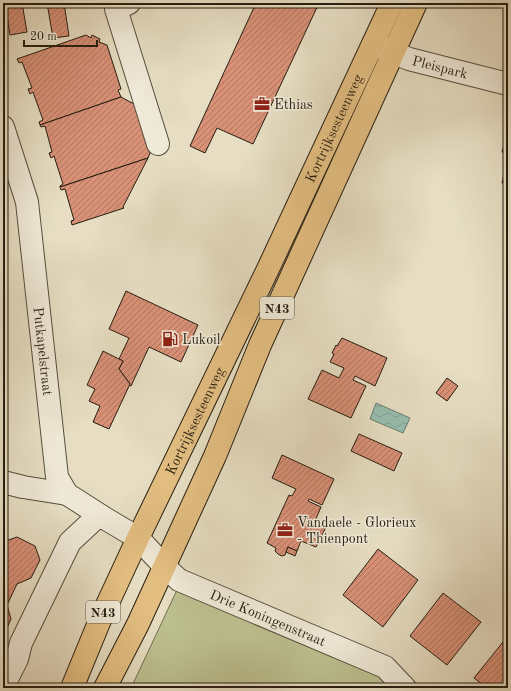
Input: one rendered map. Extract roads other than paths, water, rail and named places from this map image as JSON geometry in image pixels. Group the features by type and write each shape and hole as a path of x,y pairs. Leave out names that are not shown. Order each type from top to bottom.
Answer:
{"main road":[{"name":"Kortrijksesteenweg","path":"72,688 100,620 138,538 268,269 392,3"},
{"name":"Kortrijksesteenweg","path":"105,688 165,567 215,456 260,345 416,3"}],"street":[{"path":"129,3 116,9 158,144"},
{"name":"Pleispark","path":"373,44 409,59 508,84"},
{"name":"Putkapelstraat","path":"3,127 27,202 57,477 67,494 138,538"},
{"path":"3,482 23,487 67,494"},
{"path":"3,687 17,659 21,643 70,542 99,515"},
{"name":"Drie Koningenstraat","path":"138,538 165,567 180,580 385,667 405,688"}],"water":[{"path":"376,403 410,418 403,433 370,419"}],"place":[{"name":"Ethias","path":"262,104"},
{"name":"Lukoil","path":"170,339"},
{"name":"Vandaele - Glorieux - Thienpont","path":"285,530"}]}
